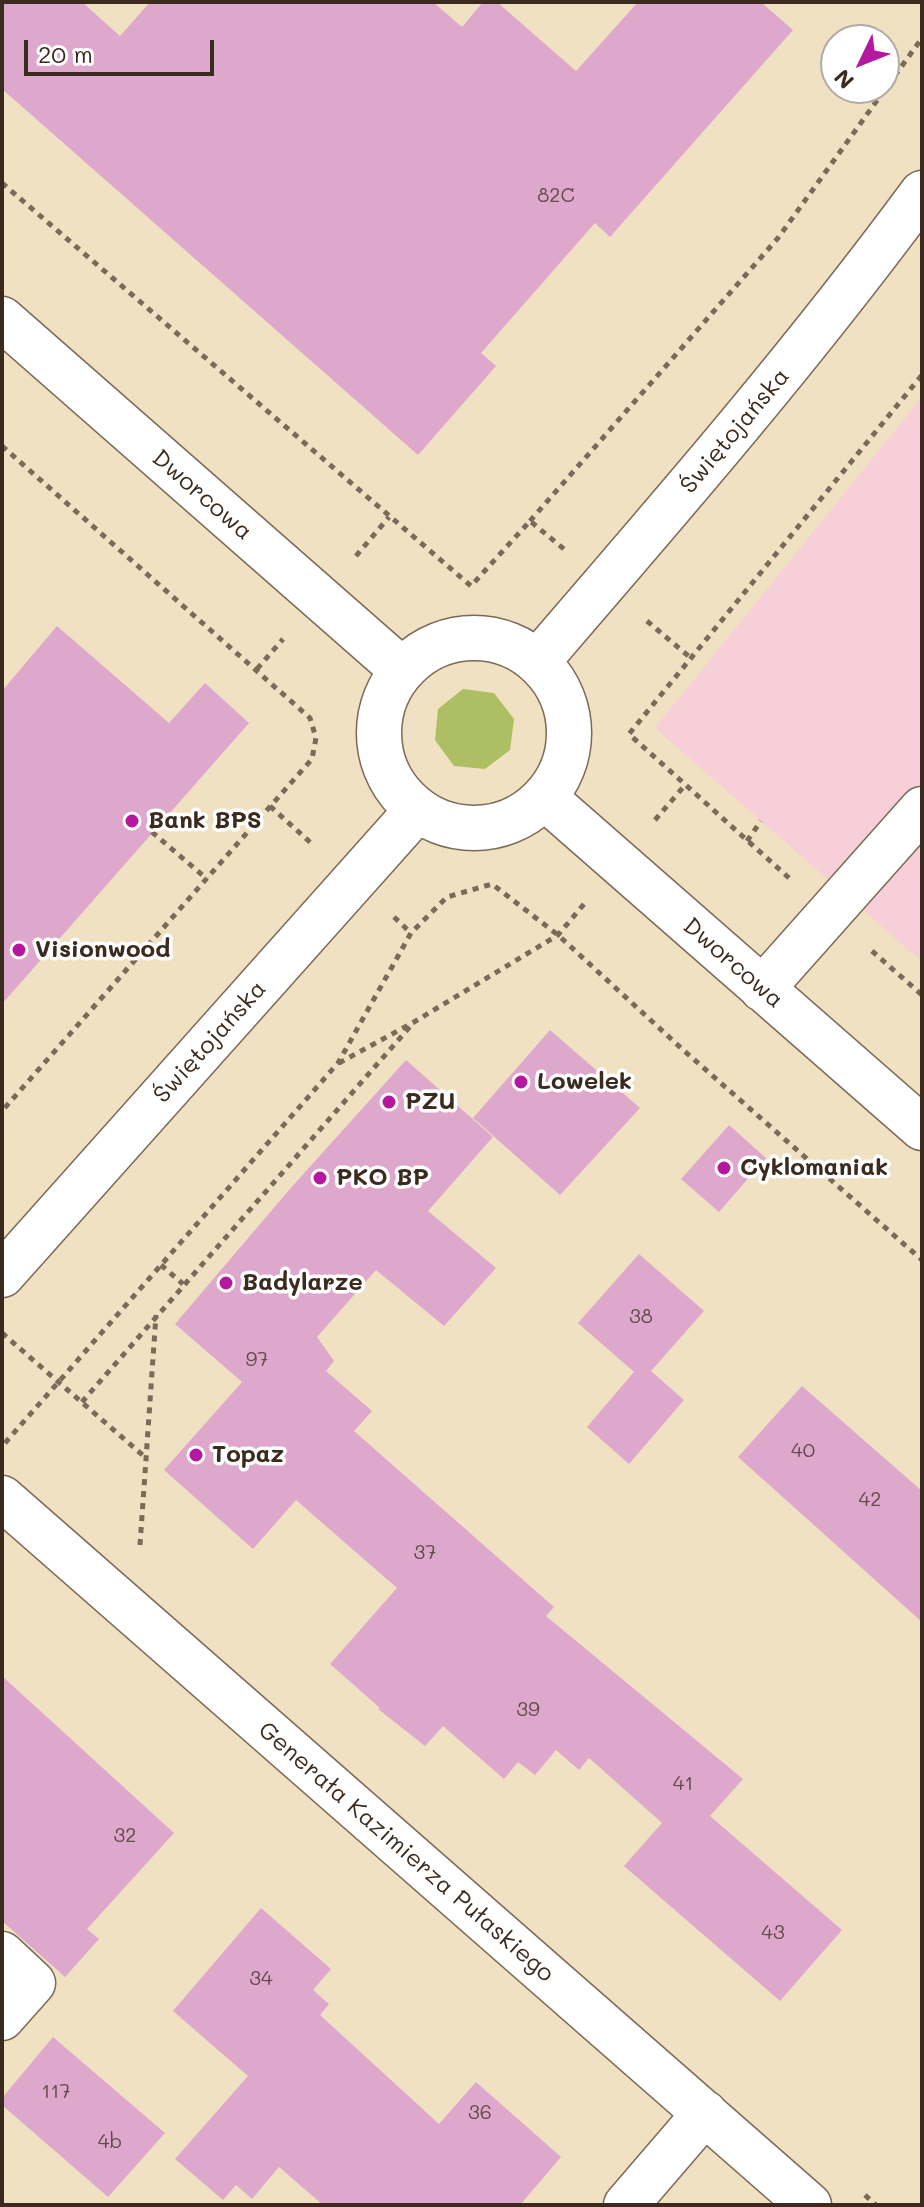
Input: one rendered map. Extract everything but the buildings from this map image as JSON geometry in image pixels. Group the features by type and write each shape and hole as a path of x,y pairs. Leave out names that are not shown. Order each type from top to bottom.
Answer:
{"street":[{"name":"Świętojańska","path":"538,661 748,417 853,287 922,193"},
{"name":"Dworcowa","path":"2,319 402,670"},
{"path":"483,638 512,646 538,661 557,685 568,713 569,744 561,773 545,798 523,816 496,827 469,828 442,823 417,810 395,788 382,758 378,728 385,697 402,670 425,651 453,640 483,638"},
{"name":"Dworcowa","path":"545,798 922,1128"},
{"path":"762,989 922,809"},
{"name":"Świętojańska","path":"2,1275 417,810"},
{"name":"Generała Kazimierza Pułaskiego","path":"2,1498 809,2205"},
{"path":"2,1954 33,1983 2,2018"},
{"path":"626,2205 705,2113"}],"path":[{"path":"530,521 778,238 922,38"},
{"path":"2,183 389,517"},
{"path":"761,854 629,734 922,375"},
{"path":"2,446 310,718 316,738 312,759 2,1111"},
{"path":"747,841 761,821"},
{"path":"152,832 207,879"},
{"path":"2,1446 338,1063 411,933 447,897 492,884 558,935 922,1260"},
{"path":"338,1063 414,1022 558,935"},
{"path":"82,1402 414,1022"},
{"path":"161,1265 183,1284"},
{"path":"139,1558 156,1315"},
{"path":"2,1333 146,1458"}],"shaded area":[{"path":"922,397 922,962 655,728"}],"green space":[{"path":"463,689 494,693 514,719 510,750 485,769 454,766 435,740 438,709"}],"place":[{"name":"Bank BPS","path":"132,821"},
{"name":"Visionwood","path":"19,950"},
{"name":"Lowelek","path":"521,1082"},
{"name":"PZU","path":"389,1102"},
{"name":"Cyklomaniak","path":"724,1168"},
{"name":"PKO BP","path":"320,1178"},
{"name":"Badylarze","path":"226,1283"},
{"name":"Topaz","path":"196,1455"}]}
